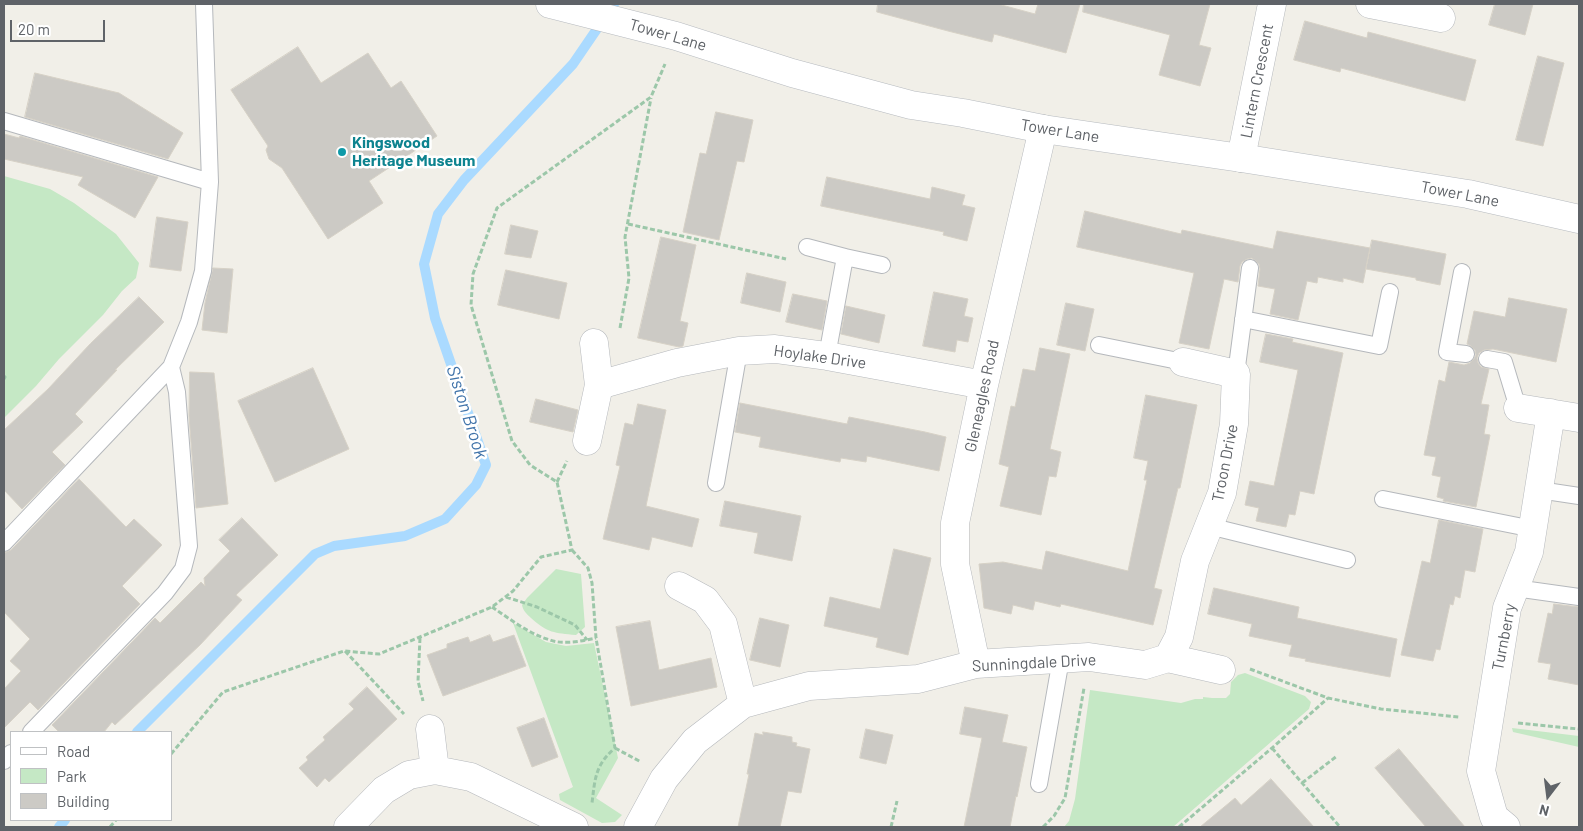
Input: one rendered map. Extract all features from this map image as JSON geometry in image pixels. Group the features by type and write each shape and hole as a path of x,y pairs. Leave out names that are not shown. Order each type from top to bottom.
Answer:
{"street":[{"name":"Lintern Crescent","path":"1241,158 1272,4"},
{"path":"1370,4 1441,18"},
{"name":"Tower Lane","path":"559,6 676,36 792,73 911,105 1043,129 1468,194 1579,219"},
{"name":"Gleneagles Road","path":"976,664 954,564 955,523 984,385 1043,129"},
{"path":"587,441 607,338"},
{"name":"Hoylake Drive","path":"599,385 677,363 739,351 776,349 827,356 984,385"},
{"path":"1183,362 1236,374"},
{"name":"Troon Drive","path":"1168,658 1179,637 1195,561 1222,493 1234,424 1236,374"},
{"path":"1518,408 1579,418"},
{"name":"Turnberry","path":"1494,824 1481,771 1507,608 1529,552 1551,413"},
{"path":"679,586 705,600 723,624 742,704"},
{"name":"Sunningdale Drive","path":"638,827 664,779 695,741 742,704 809,686 918,679 976,664 1089,657 1145,665 1168,658 1221,670"},
{"path":"348,827 384,790 409,775 432,747 471,776 583,818"}],"lane":[{"path":"4,543 171,367 189,322 203,271 210,182 204,4"},
{"path":"4,121 210,182"},
{"path":"807,247 882,265"},
{"path":"827,356 845,257"},
{"path":"1236,374 1250,268"},
{"path":"1462,272 1447,352 1466,354"},
{"path":"1243,319 1379,346 1390,292"},
{"path":"1098,345 1183,362"},
{"path":"716,484 739,351"},
{"path":"1488,359 1504,362 1518,408"},
{"path":"32,731 165,594 183,569 189,546 177,392 171,367"},
{"path":"1539,490 1579,496"},
{"path":"1383,499 1533,529"},
{"path":"1209,526 1347,560"},
{"path":"1514,588 1579,598"},
{"path":"1039,784 1061,659"}],"path":[{"path":"607,338 629,278 626,237 651,97 676,36"},
{"path":"583,818 596,773 609,753 615,748 596,638 592,583 588,568 572,550 558,482 530,465 512,441 471,305 472,274 497,208 651,97"},
{"path":"628,224 794,260"},
{"path":"172,753 223,692 344,651 379,654 420,638 492,607 513,592 540,557 572,550"},
{"path":"506,597 537,607 575,624 587,640"},
{"path":"492,607 527,630 551,641 575,642 596,638"},
{"path":"420,638 418,681 432,747"},
{"path":"344,651 432,747"},
{"path":"1221,670 1236,663 1328,698 1381,709 1579,729"},
{"path":"1180,827 1328,698"},
{"path":"1272,748 1340,827"},
{"path":"1302,783 1337,756"},
{"path":"892,827 897,801"}],"green space":[{"path":"4,176 50,189 74,203 116,234 139,263 136,278 4,418"},
{"path":"556,569 581,574 585,627 576,635 557,633 542,627 525,612 522,605"},
{"path":"513,623 546,642 566,646 594,643 618,758 596,798 622,815 615,822 602,823 560,800 559,794 573,787"},
{"path":"1245,673 1305,696 1311,702 1309,709 1173,827 1064,827 1069,821 1075,799 1090,690 1181,703 1203,699 1203,697 1226,698 1230,694 1231,682 1238,675"},
{"path":"1512,728 1579,736 1579,747 1513,732"}],"building":[{"path":"878,4 998,4 1035,14 1038,4 1080,4 1066,53 994,34 992,42 948,31 877,12"},
{"path":"1084,4 1210,4 1199,45 1211,48 1200,86 1159,75 1170,35 1083,12"},
{"path":"1495,4 1533,4 1525,35 1489,25"},
{"path":"1305,21 1367,38 1368,32 1476,60 1465,101 1341,68 1340,72 1294,60"},
{"name":"Kingswood Heritage Museum","path":"298,47 321,83 368,53 391,88 401,81 437,136 369,181 383,203 328,239 282,168 269,159 266,150 268,146 231,90"},
{"path":"1538,56 1564,63 1543,146 1516,140"},
{"path":"35,73 119,93 183,133 168,159 25,117"},
{"path":"716,112 753,120 744,162 737,161 719,240 683,232 700,153 706,154"},
{"path":"4,134 19,138 20,136 158,177 135,218 78,185 83,177 4,159"},
{"path":"827,177 930,199 932,187 965,195 962,205 975,208 967,241 943,235 944,232 821,206"},
{"path":"1085,211 1181,234 1182,230 1273,249 1277,231 1370,248 1363,283 1343,278 1343,282 1318,277 1317,283 1307,281 1298,320 1270,314 1275,289 1258,286 1259,264 1252,258 1242,262 1238,282 1224,279 1209,349 1179,343 1194,273 1077,247"},
{"path":"157,217 188,222 181,271 150,267"},
{"path":"511,225 538,231 531,258 505,254"},
{"path":"661,237 696,245 680,321 688,323 683,346 679,347 638,338"},
{"path":"1372,240 1446,254 1440,285 1416,280 1416,278 1366,269"},
{"path":"213,268 233,269 227,333 202,330 205,303"},
{"path":"506,270 567,283 559,319 498,305"},
{"path":"747,273 786,282 780,312 741,303"},
{"path":"934,292 968,299 964,316 973,318 968,342 957,340 955,352 923,346"},
{"path":"793,294 827,301 822,330 786,322"},
{"path":"139,297 164,322 115,370 117,370 75,414 83,422 52,452 65,465 22,509 4,490 4,430 48,389 90,344"},
{"path":"1509,298 1567,309 1556,362 1493,349 1484,350 1479,353 1478,363 1481,367 1489,369 1481,404 1489,405 1484,434 1490,435 1476,507 1443,501 1444,499 1437,497 1441,477 1432,475 1436,457 1424,455 1439,380 1445,382 1449,362 1464,365 1474,359 1476,355 1475,350 1467,344 1474,311 1505,317"},
{"path":"1066,303 1094,309 1085,351 1057,345"},
{"path":"846,306 885,315 879,343 841,334"},
{"path":"1266,334 1293,339 1292,342 1343,353 1314,494 1300,491 1295,515 1289,514 1286,527 1256,521 1259,508 1245,505 1250,481 1274,486 1298,370 1260,362"},
{"path":"1040,348 1070,354 1050,449 1061,452 1056,477 1049,476 1041,515 1000,506 1009,467 999,464 1011,406 1015,407 1023,369 1035,371"},
{"path":"313,368 349,449 275,482 238,401"},
{"path":"190,372 214,373 228,504 196,508 189,416"},
{"path":"1146,395 1197,405 1180,488 1178,488 1154,588 1162,590 1153,625 1061,604 1060,607 1035,601 1033,610 1013,605 1011,614 984,608 979,564 1003,562 1042,570 1046,551 1128,571 1147,480 1144,480 1148,461 1134,458"},
{"path":"536,399 578,410 573,432 530,422"},
{"path":"740,403 847,424 849,417 946,437 939,471 867,456 866,462 841,458 840,462 759,447 761,437 735,432"},
{"path":"638,404 666,410 646,506 699,519 692,547 652,537 649,550 603,539 620,466 616,465 625,423 633,425"},
{"path":"79,479 126,527 134,519 162,545 122,586 140,604 38,710 30,702 4,728 4,689 21,671 10,661 30,639 4,612 4,553 11,550"},
{"path":"725,501 801,516 792,561 754,553 758,533 720,526"},
{"path":"242,518 278,555 236,595 242,600 200,645 115,725 112,722 105,731 58,731 52,725 155,618 160,623 201,582 205,586 204,578 230,551 219,540"},
{"path":"1439,520 1483,529 1475,572 1465,570 1460,598 1455,596 1453,605 1450,604 1440,650 1436,649 1433,661 1401,655 1422,561 1430,563"},
{"path":"894,549 931,558 908,655 876,647 878,638 824,626 830,597 880,609"},
{"path":"1214,588 1299,607 1297,618 1397,639 1390,677 1305,661 1306,659 1289,656 1292,645 1249,636 1252,624 1208,614"},
{"path":"1554,604 1579,607 1579,685 1548,679 1551,664 1538,662 1548,613 1552,614"},
{"path":"760,618 789,625 780,667 750,660"},
{"path":"650,621 659,670 711,658 717,687 631,706 616,627"},
{"path":"490,635 493,642 514,635 526,666 443,696 427,655 447,648 447,644 468,637 470,642"},
{"path":"367,687 397,719 329,782 325,778 317,787 299,768 308,760 306,757 325,740 323,737 354,709 349,704"},
{"path":"965,707 1008,715 1002,742 1027,747 1010,827 964,827 982,738 960,734"},
{"path":"544,718 558,757 532,767 517,728"},
{"path":"866,729 893,735 886,764 860,758"},
{"path":"763,732 792,737 792,742 797,743 796,746 810,749 801,793 788,791 780,827 738,827 755,733 763,735"},
{"path":"1399,749 1465,827 1426,827 1375,768"},
{"path":"1271,779 1314,827 1200,827 1235,798 1241,805"}],"waterway":[{"name":"Siston Brook","path":"138,731 315,554 334,546 405,536 445,519 476,485 486,465 435,318 424,264 438,214 464,180 573,64 614,4"},
{"name":"Siston Brook","path":"59,827 64,821"}],"place":[{"name":"Kingswood Heritage Museum","path":"342,152"}]}
